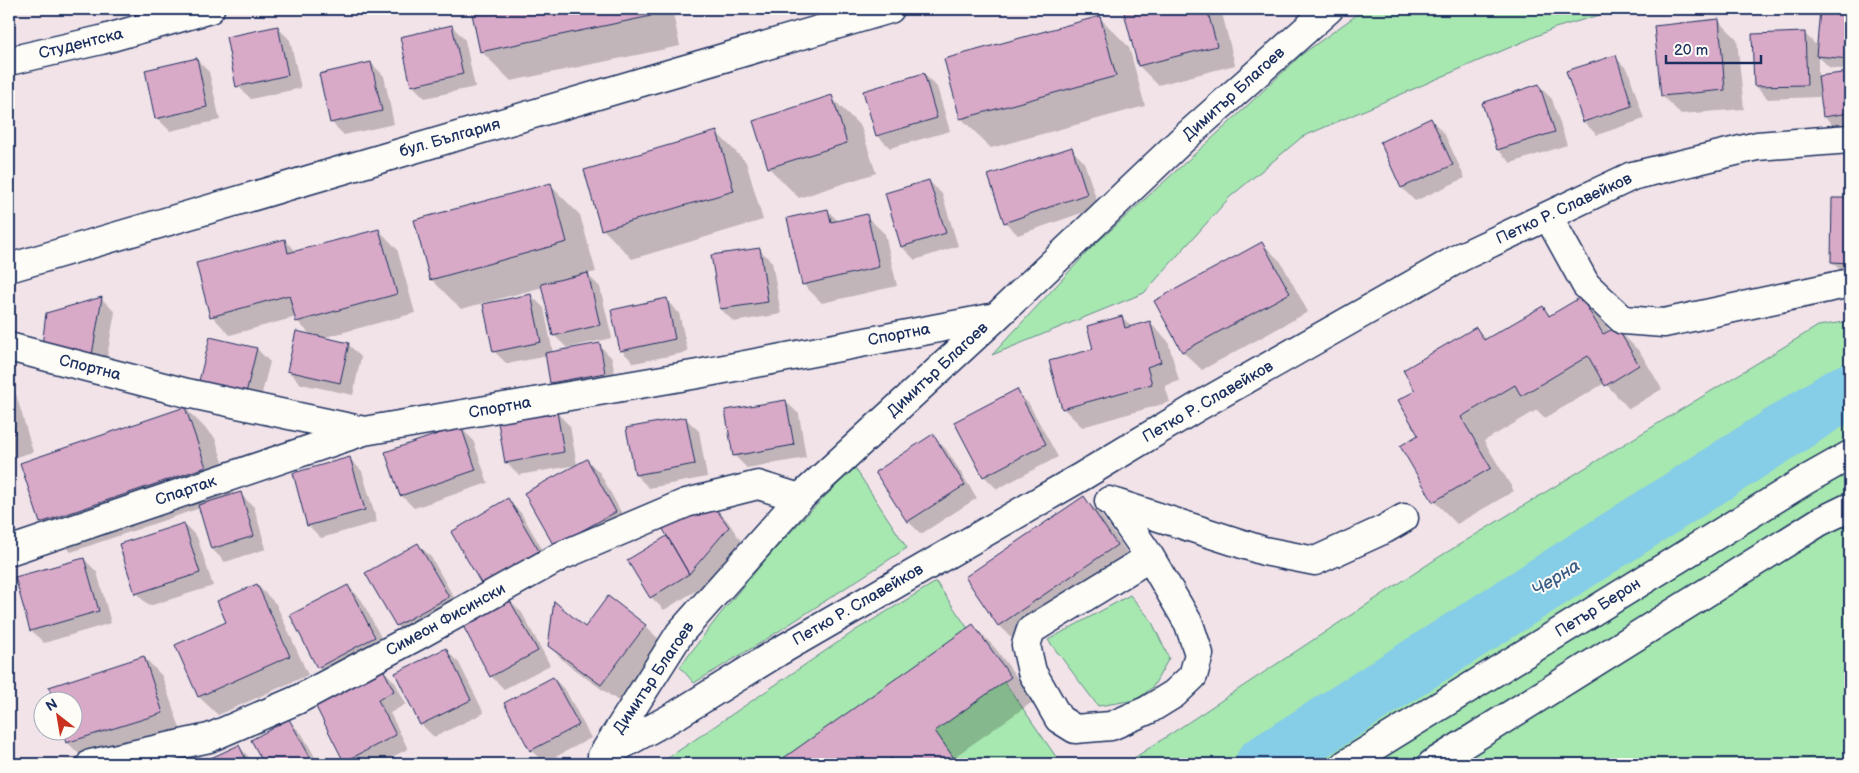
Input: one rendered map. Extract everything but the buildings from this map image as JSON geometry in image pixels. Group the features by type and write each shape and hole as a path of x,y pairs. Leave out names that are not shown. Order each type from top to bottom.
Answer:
{"street":[{"name":"Студентска","path":"9,61 102,40 210,9"},
{"name":"бул. България","path":"9,268 890,9"},
{"name":"Димитър Благоев","path":"594,760 680,633 800,498 996,317 1182,140 1329,9"},
{"name":"Петко Р. Славейков","path":"594,760 678,714 778,652 1081,477 1207,401 1461,257 1632,176 1757,146 1850,139"},
{"path":"1548,216 1586,285 1623,320 1664,323 1850,283"},
{"name":"Спортна","path":"9,347 187,393 364,431 698,374 996,317"},
{"name":"Спартак","path":"9,551 364,431"},
{"name":"Петър Берон","path":"1346,764 1804,481 1850,455"},
{"path":"1081,477 1113,503 1150,557 1189,624 1199,654 1193,676 1174,694 1148,710 1112,726 1075,729 1059,719 1032,672 1026,646 1031,630 1150,557"},
{"name":"Симеон Фисински","path":"91,764 209,738 279,708 417,636 561,556 686,502 758,485 800,498"},
{"path":"1113,503 1264,551 1315,561 1385,529 1404,518"},
{"path":"1432,764 1819,522 1850,506"}],"green space":[{"path":"1365,9 1620,9 1555,28 1302,137 1230,197 1144,293 992,355 1092,247 1301,55"},
{"path":"1850,321 1850,764 1125,764 1439,557 1818,326"},
{"path":"855,468 907,548 762,642 694,683 680,667 700,640 741,588 785,538"},
{"path":"936,582 1061,764 659,764 856,630"},
{"path":"1130,595 1151,620 1169,658 1153,687 1136,700 1098,706 1048,640"}],"waterway":[{"name":"Черна","path":"1263,764 1839,396 1850,391"}]}
